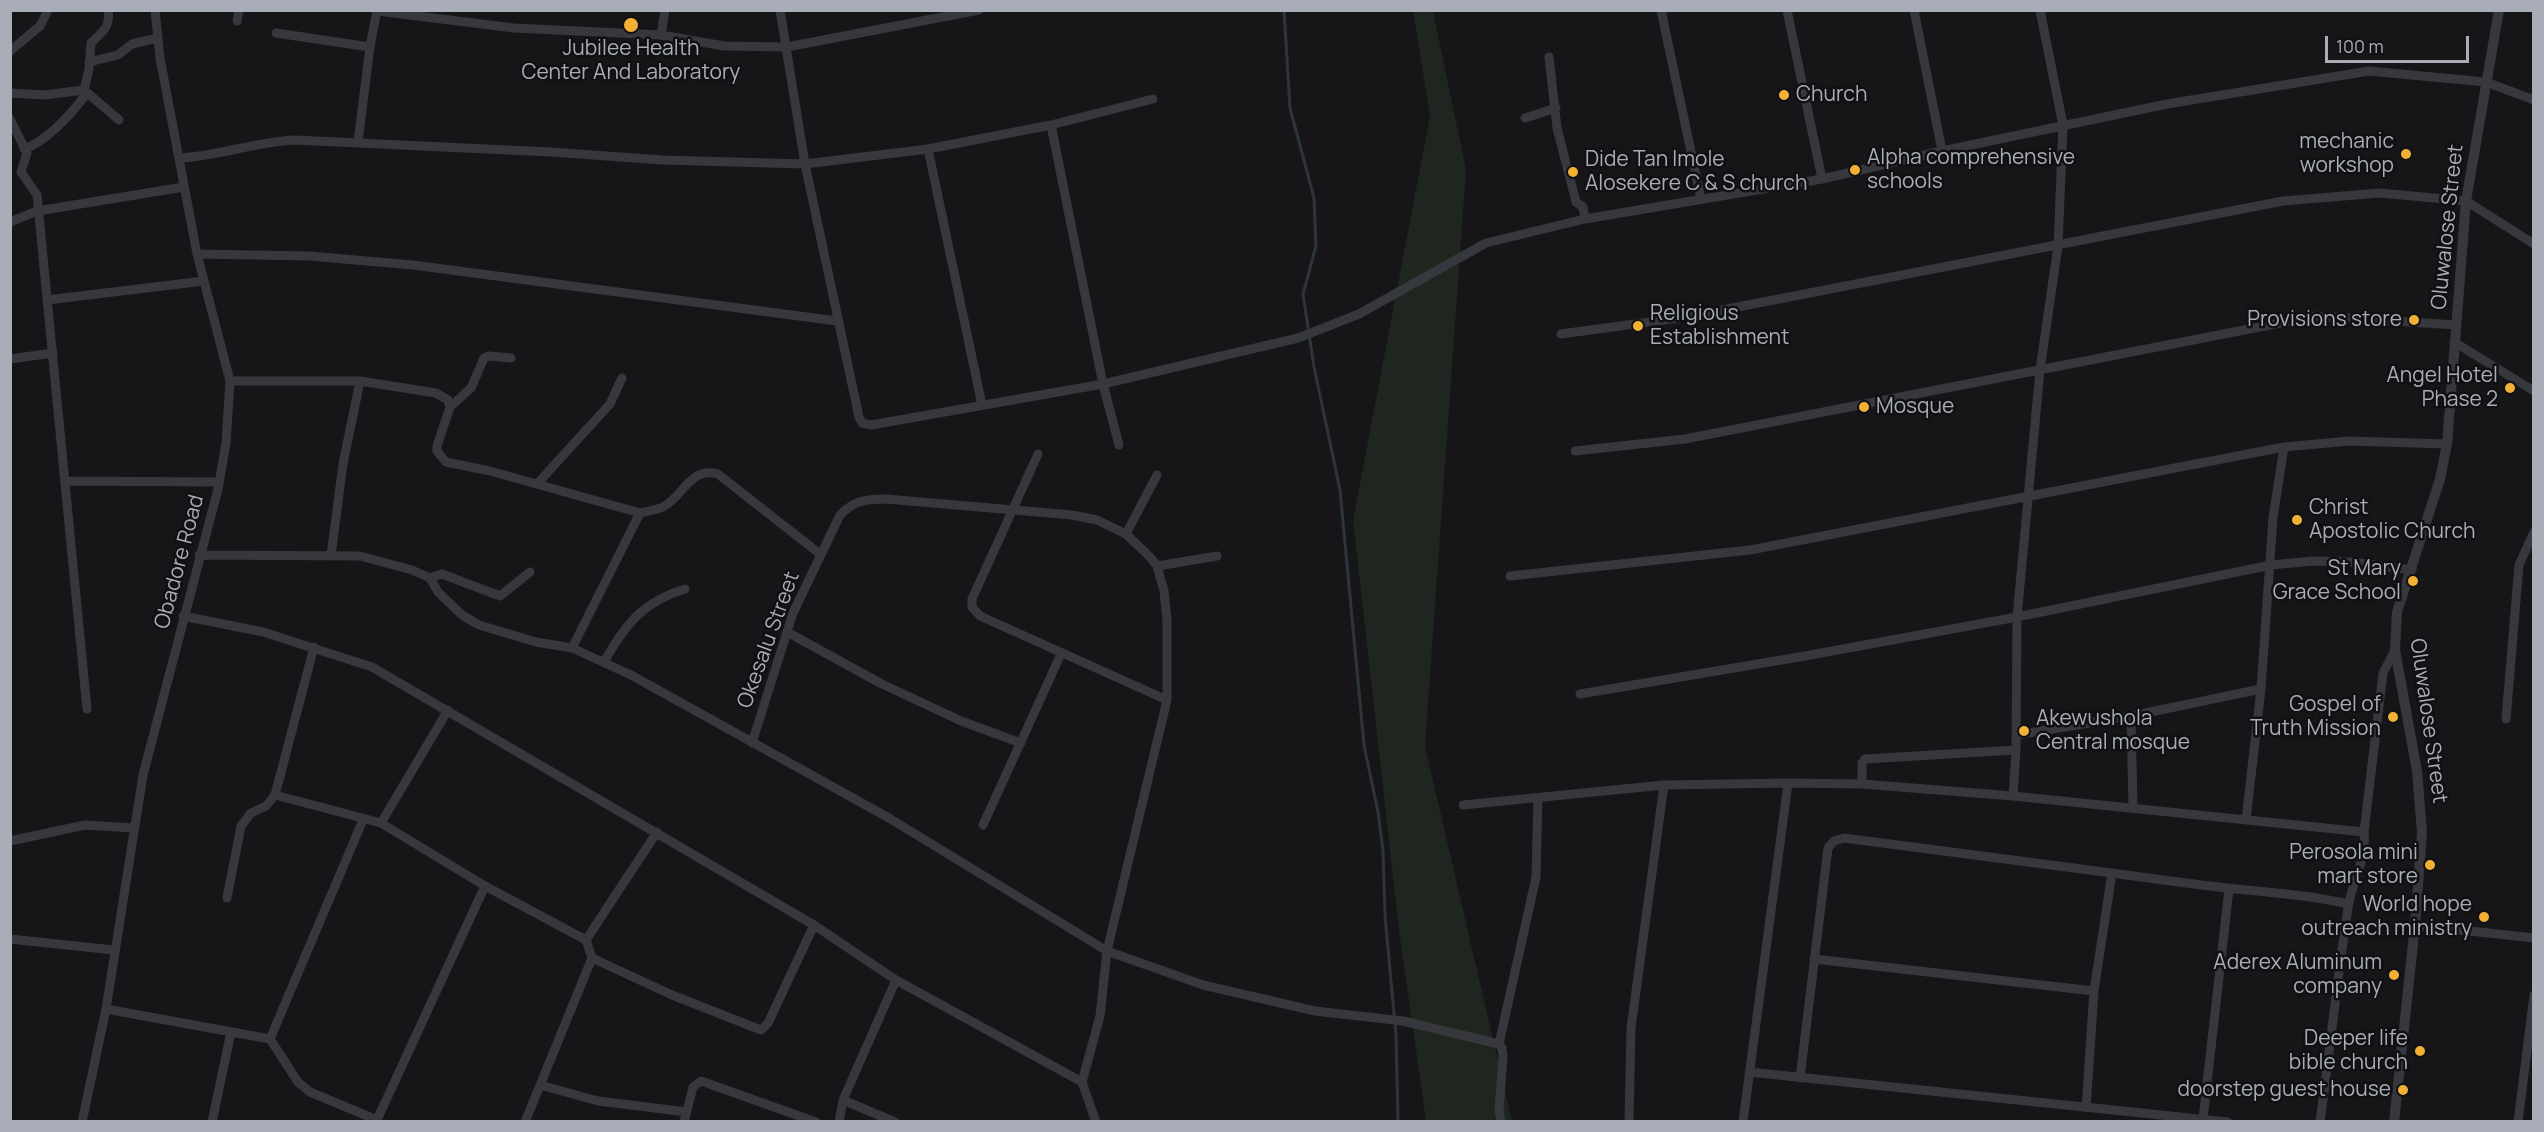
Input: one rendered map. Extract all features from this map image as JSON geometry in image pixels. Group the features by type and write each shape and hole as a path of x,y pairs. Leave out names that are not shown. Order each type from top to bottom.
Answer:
{"street":[{"path":"10,51 40,26 48,10"},
{"path":"24,149 46,137 75,110 85,91 91,43 107,27 110,21 108,10"},
{"name":"Obadore Road","path":"82,1122 106,1009 143,775 219,482 226,443 230,381 204,280 184,187 155,10"},
{"path":"237,21 239,10"},
{"path":"661,36 665,10"},
{"path":"780,10 805,164 837,321 862,423 871,425 1103,384 1298,338 1359,314 1486,243 1585,219 1821,179 2191,99 2369,71 2486,82 2534,100"},
{"path":"358,142 377,11 514,28 661,36 724,46 787,47 979,10"},
{"path":"1661,10 1701,199"},
{"path":"1786,10 1821,179"},
{"path":"1914,10 1942,151"},
{"path":"2013,796 2016,750 2017,617 2040,370 2058,246 2063,125 2040,10"},
{"name":"Oluwalose Street","path":"2394,1122 2415,925 2422,832 2421,801 2395,650 2397,612 2440,478 2447,444 2466,201 2499,10"},
{"path":"276,33 370,47"},
{"path":"89,62 118,55 132,44 158,38"},
{"path":"1549,57 1557,129 1576,202 1582,207 1585,219"},
{"path":"10,93 44,95 85,91 119,120"},
{"path":"180,158 199,157 278,141 358,142 662,160 805,164 928,149 1051,125 1153,99"},
{"path":"1525,118 1556,108"},
{"path":"10,119 27,153 21,172 37,195 87,709"},
{"path":"1051,125 1103,384 1119,445"},
{"path":"928,149 982,405"},
{"path":"10,222 37,211 184,187"},
{"path":"1561,334 1686,317 2283,201 2380,193 2466,201 2534,244"},
{"path":"198,254 309,256 413,265 837,321"},
{"path":"47,300 204,280"},
{"path":"1575,451 1685,439 2316,316 2456,325"},
{"path":"2454,342 2534,391"},
{"path":"10,359 53,352"},
{"path":"511,358 489,356 484,358 471,388 450,407 437,446 441,457 446,462 537,484 640,513 663,507 700,473 710,472 718,474 820,554"},
{"path":"537,484 610,404 622,378"},
{"path":"230,381 360,381 436,393 448,400 450,407"},
{"path":"331,555 343,464 360,381"},
{"path":"1510,576 1750,549 2284,447 2349,441 2447,444"},
{"path":"2246,820 2261,689 2273,518 2284,447"},
{"path":"1038,454 972,599 972,607 980,616 1167,700"},
{"path":"1096,1122 1082,1082 1100,1016 1107,951 1167,700 1167,620 1164,591 1157,566 1126,534 1157,475"},
{"path":"65,482 219,482"},
{"name":"Okesalu Street","path":"752,743 793,613 840,515 850,505 863,499 1037,511 1097,520 1126,534"},
{"path":"572,648 640,513"},
{"path":"2506,719 2519,565 2534,532"},
{"path":"199,555 331,555 380,560 430,578 442,574 500,596 530,572"},
{"path":"1157,566 1217,556"},
{"path":"1580,694 2017,617 2271,565 2313,561 2352,562 2412,570"},
{"path":"430,578 438,592 462,615 479,625 536,642 572,648 631,675 889,818 1107,951 1203,985 1316,1011 1403,1021 1499,1044 1503,1056 1499,1111 1501,1122"},
{"path":"604,662 626,625 639,612 669,594 685,589"},
{"path":"183,616 263,632 372,667 814,925 896,980 1082,1082"},
{"path":"787,632 880,683 960,721 1021,743"},
{"path":"227,898 241,826 251,813 266,806 275,795 314,647"},
{"path":"2320,1122 2348,904 2363,861 2364,832 2383,673 2395,650"},
{"path":"983,825 1061,654"},
{"path":"2016,735 2132,716 2261,689"},
{"path":"381,823 448,710"},
{"path":"2132,716 2133,806"},
{"path":"1862,784 1862,763 1865,759 2016,750"},
{"path":"1743,1122 1788,783"},
{"path":"1463,805 1664,785 1862,784 2133,806 2364,832"},
{"path":"1629,1122 1631,1028 1664,785"},
{"path":"275,795 381,823 485,886 586,939 592,958 525,1122"},
{"path":"1499,1044 1536,877 1538,798"},
{"path":"270,1039 363,819"},
{"path":"10,841 85,825 133,828"},
{"path":"586,939 657,832"},
{"path":"1800,1078 1828,848 1834,842 1844,838 2229,889 2325,899 2348,904"},
{"path":"2086,1108 2094,991 2112,873"},
{"path":"106,1009 270,1039 298,1082 310,1092 376,1121 485,886"},
{"path":"2203,1119 2229,889"},
{"path":"592,958 672,995 761,1030 768,1023 814,925"},
{"path":"2415,925 2534,938"},
{"path":"10,939 114,950"},
{"path":"1814,959 2094,991"},
{"path":"839,1122 843,1100 896,980"},
{"path":"2518,1122 2534,995"},
{"path":"212,1122 231,1032"},
{"path":"1749,1072 2228,1122"},
{"path":"540,1085 598,1101 686,1117 693,1087 701,1081 787,1117 816,1122"},
{"path":"843,1100 895,1122"}],"shaded area":[{"path":"1413,11 1433,11 1466,170 1425,746 1512,1121 1426,1121 1399,930 1353,520 1430,116"}],"waterway":[{"path":"1284,10 1290,108 1314,198 1316,246 1303,294 1314,367 1340,490 1364,745 1378,812 1383,850 1385,916 1396,1035 1398,1122"}],"place":[{"name":"Jubilee Health Center And Laboratory","path":"631,25"},
{"name":"Church","path":"1784,95"},
{"name":"mechanic workshop","path":"2406,154"},
{"name":"Alpha comprehensive schools","path":"1855,170"},
{"name":"Dide Tan Imole Alosekere C & S church","path":"1573,172"},
{"name":"Provisions store","path":"2414,320"},
{"name":"Religious Establishment","path":"1638,326"},
{"name":"Angel Hotel Phase 2","path":"2510,388"},
{"name":"Mosque","path":"1864,407"},
{"name":"Christ Apostolic Church","path":"2297,520"},
{"name":"St Mary Grace School","path":"2413,581"},
{"name":"Gospel of Truth Mission","path":"2393,717"},
{"name":"Akewushola Central mosque","path":"2024,731"},
{"name":"Perosola mini mart store","path":"2430,865"},
{"name":"World hope outreach ministry","path":"2484,917"},
{"name":"Aderex Aluminum company","path":"2394,975"},
{"name":"Deeper life bible church","path":"2420,1051"},
{"name":"doorstep guest house","path":"2403,1090"}]}
